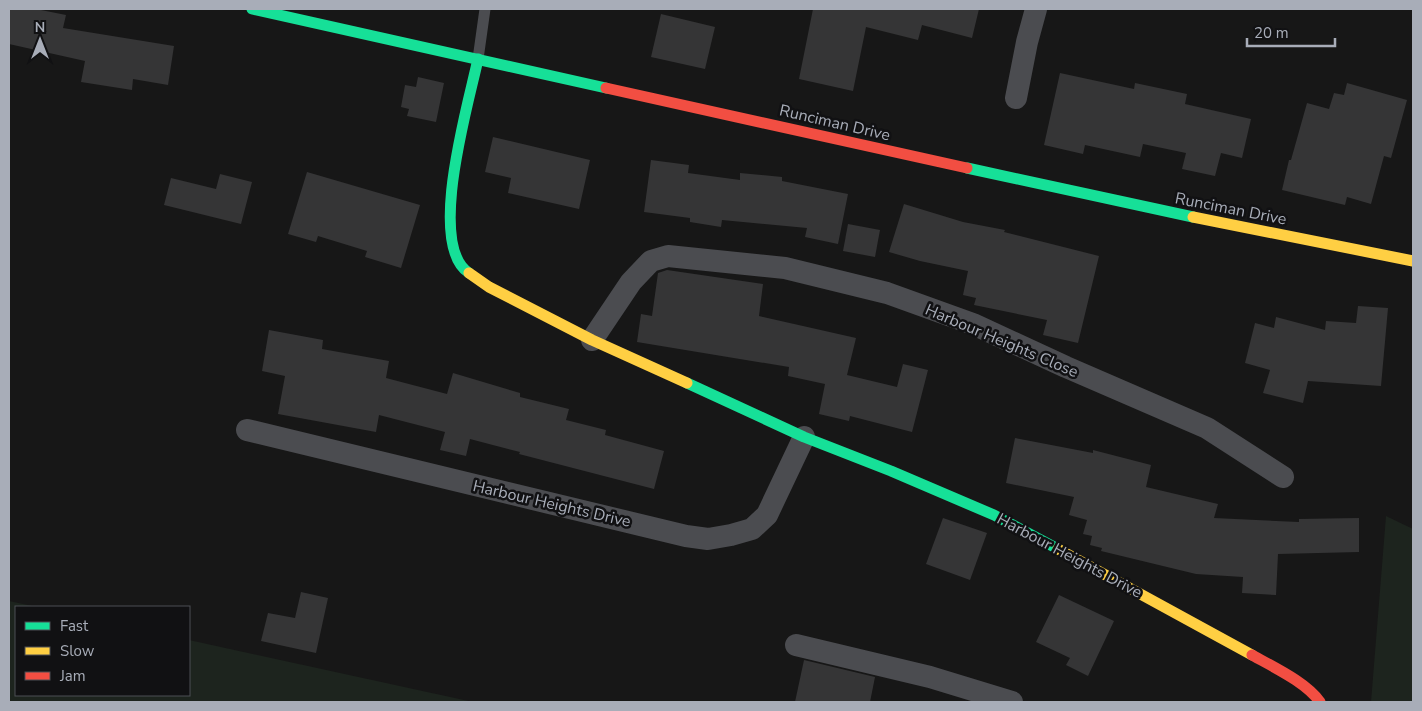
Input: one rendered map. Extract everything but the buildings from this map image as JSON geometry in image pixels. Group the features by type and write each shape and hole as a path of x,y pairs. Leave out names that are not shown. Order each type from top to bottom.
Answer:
{"street":[{"name":"Runciman Drive","path":"252,9 1002,176 1413,261"},
{"path":"1016,98 1027,42 1036,9"},
{"name":"Harbour Heights Drive","path":"478,59 455,163 449,213 452,246 462,269 489,287 592,340 804,437 994,514 1282,672 1315,696 1320,702"},
{"name":"Harbour Heights Close","path":"592,340 631,282 651,261 668,256 785,268 887,293 973,324 1066,367 1207,428 1283,477"},
{"name":"Harbour Heights Drive","path":"248,430 686,536 708,539 752,529 767,515 804,437"},
{"path":"796,644 930,676 1012,702"}],"lane":[{"path":"478,59 486,9"}],"shaded area":[{"path":"1386,516 1413,529 1413,702 1371,702"},
{"path":"9,601 32,606 15,606 15,696 190,696 190,640 473,702 9,702"}],"traffic: fast":[{"path":"252,9 606,88"},
{"path":"469,273 457,258 451,234 451,204 460,138 478,59"},
{"path":"967,168 1193,217"},
{"path":"687,383 804,437 891,471 994,515 1058,549"}],"traffic: slow":[{"path":"1193,217 1413,261"},
{"path":"469,273 489,287 592,340 687,383"},
{"path":"1058,549 1252,655"}],"traffic: jam":[{"path":"606,88 967,168"},
{"path":"1252,655 1298,682 1320,702"}]}
